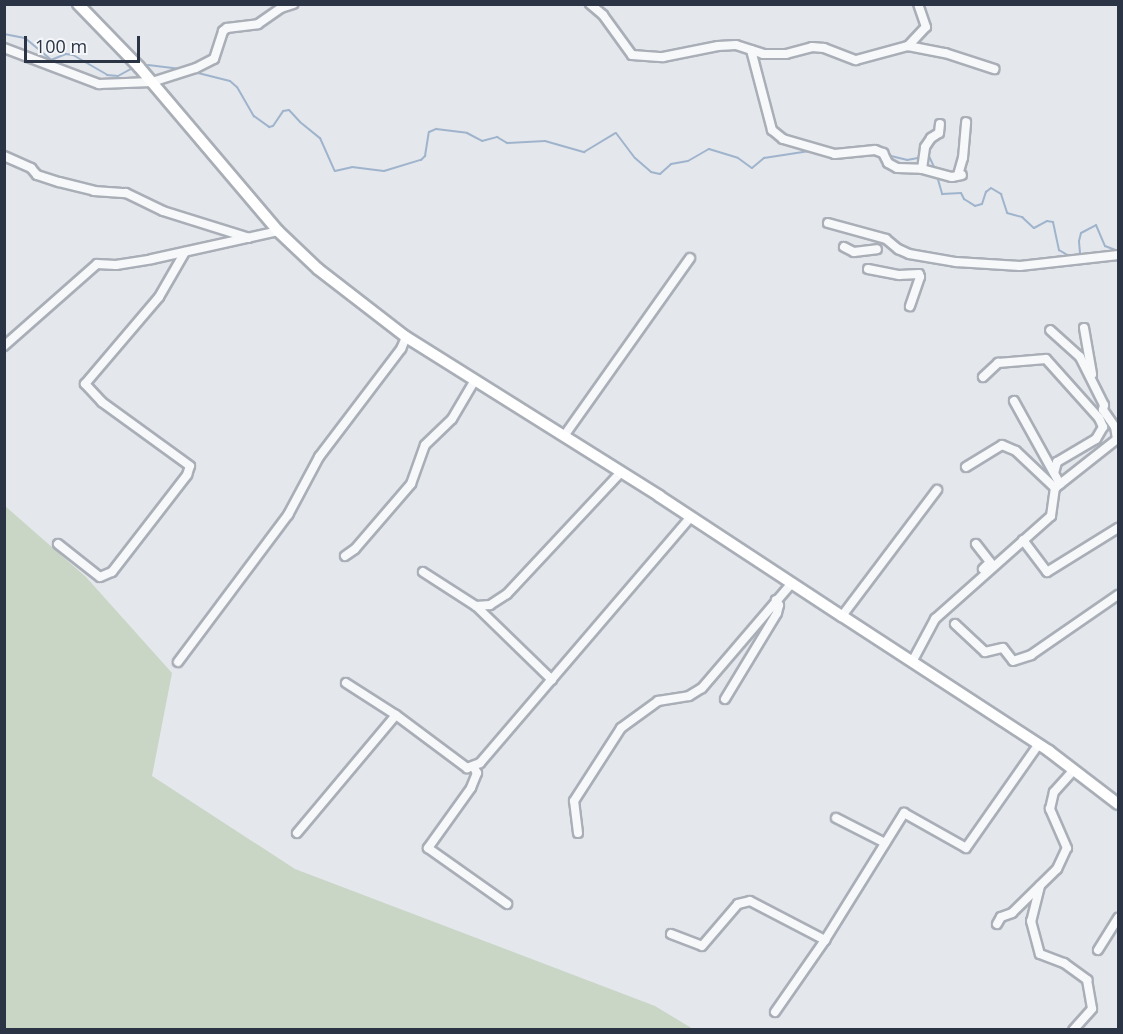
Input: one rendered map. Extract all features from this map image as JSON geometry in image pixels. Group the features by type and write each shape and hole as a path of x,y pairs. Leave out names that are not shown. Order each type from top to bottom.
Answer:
{"main road":[{"path":"78,4 152,82 278,231 318,269 406,337 792,583 1038,745 1119,804"}],"street":[{"path":"4,48 99,84 152,82 196,68 214,59 223,31 258,24 281,6 293,4"},
{"path":"590,4 603,15 632,55 663,57 718,46 736,45 764,54 786,54 812,47 824,48 856,60 908,46 945,53 994,69"},
{"path":"908,46 926,27 918,4"},
{"path":"751,50 772,130 783,139 834,154 875,150 883,153 892,166 922,169 952,177 960,175 966,122"},
{"path":"922,169 925,147 931,138 939,134 940,124"},
{"path":"4,156 48,178 94,191 126,193 163,211 250,238"},
{"path":"828,223 886,239 898,249 909,254 956,262 1020,266 1119,255"},
{"path":"4,346 97,264 116,264 185,252 278,231"},
{"path":"844,247 854,252 877,249"},
{"path":"58,544 100,577 112,572 187,475 190,466 102,402 85,384 159,297 185,252"},
{"path":"564,436 690,258"},
{"path":"868,269 899,275 919,274 910,306"},
{"path":"1084,328 1093,384"},
{"path":"1050,330 1080,357 1104,405 1103,408 1115,427 1117,439 1057,486"},
{"path":"178,662 288,515 320,457 401,349 406,337"},
{"path":"983,376 998,363 1046,359 1099,417 1103,427 1096,439 1057,462 1054,473"},
{"path":"345,556 356,549 411,484 425,445 452,419 467,398 475,380"},
{"path":"912,662 936,619 1051,516 1057,486 1054,473 1014,400"},
{"path":"966,466 1002,445 1016,451 1057,486"},
{"path":"476,606 490,605 507,594 621,472"},
{"path":"842,616 937,490"},
{"path":"346,683 396,715 467,768 480,763 691,517"},
{"path":"1023,540 1047,572 1119,528"},
{"path":"943,612 942,605 989,564 976,544"},
{"path":"423,572 476,606 552,680"},
{"path":"578,833 574,801 621,728 658,701 689,696 702,688 792,583"},
{"path":"955,624 985,652 1003,648 1013,661 1030,655 1119,595"},
{"path":"725,699 777,613 779,605 776,600"},
{"path":"297,833 396,715"},
{"path":"775,1012 825,940 904,813 966,848 1038,745"},
{"path":"473,766 477,773 471,788 428,848 507,904"},
{"path":"997,924 1000,917 1012,913 1057,869 1067,848 1050,809 1054,792 1074,770"},
{"path":"836,818 885,843"},
{"path":"1040,884 1031,921 1040,954 1064,963 1086,980 1092,1010 1073,1029"},
{"path":"671,934 702,946 738,904 750,901 825,940"},
{"path":"1098,950 1119,918"}],"green space":[{"path":"5,506 86,577 172,673 152,776 295,869 655,1006 693,1029 5,1029"}],"waterway":[{"path":"4,34 25,38 51,60 66,54 73,55 107,75 118,76 134,67"},
{"path":"148,65 181,69"},
{"path":"194,72 230,81 237,87 254,116 269,127 273,126 283,111 289,110 320,138 335,171 352,167 384,171 421,160 425,156 429,132 436,129 467,133 482,141 497,137 507,143 545,141 584,152 616,133 635,158 651,172 660,174 671,164 688,161 709,149 738,158 752,168 764,158 809,151"},
{"path":"928,154 935,169"},
{"path":"838,158 861,155"},
{"path":"887,155 907,160 918,158"},
{"path":"937,176 942,194 961,193 964,199 975,206 982,204 986,192 991,188 1001,194 1007,213 1022,217 1034,228 1047,221 1053,222 1059,250 1069,256"},
{"path":"1076,256 1080,253 1081,233 1096,225 1105,246 1118,251"}]}
